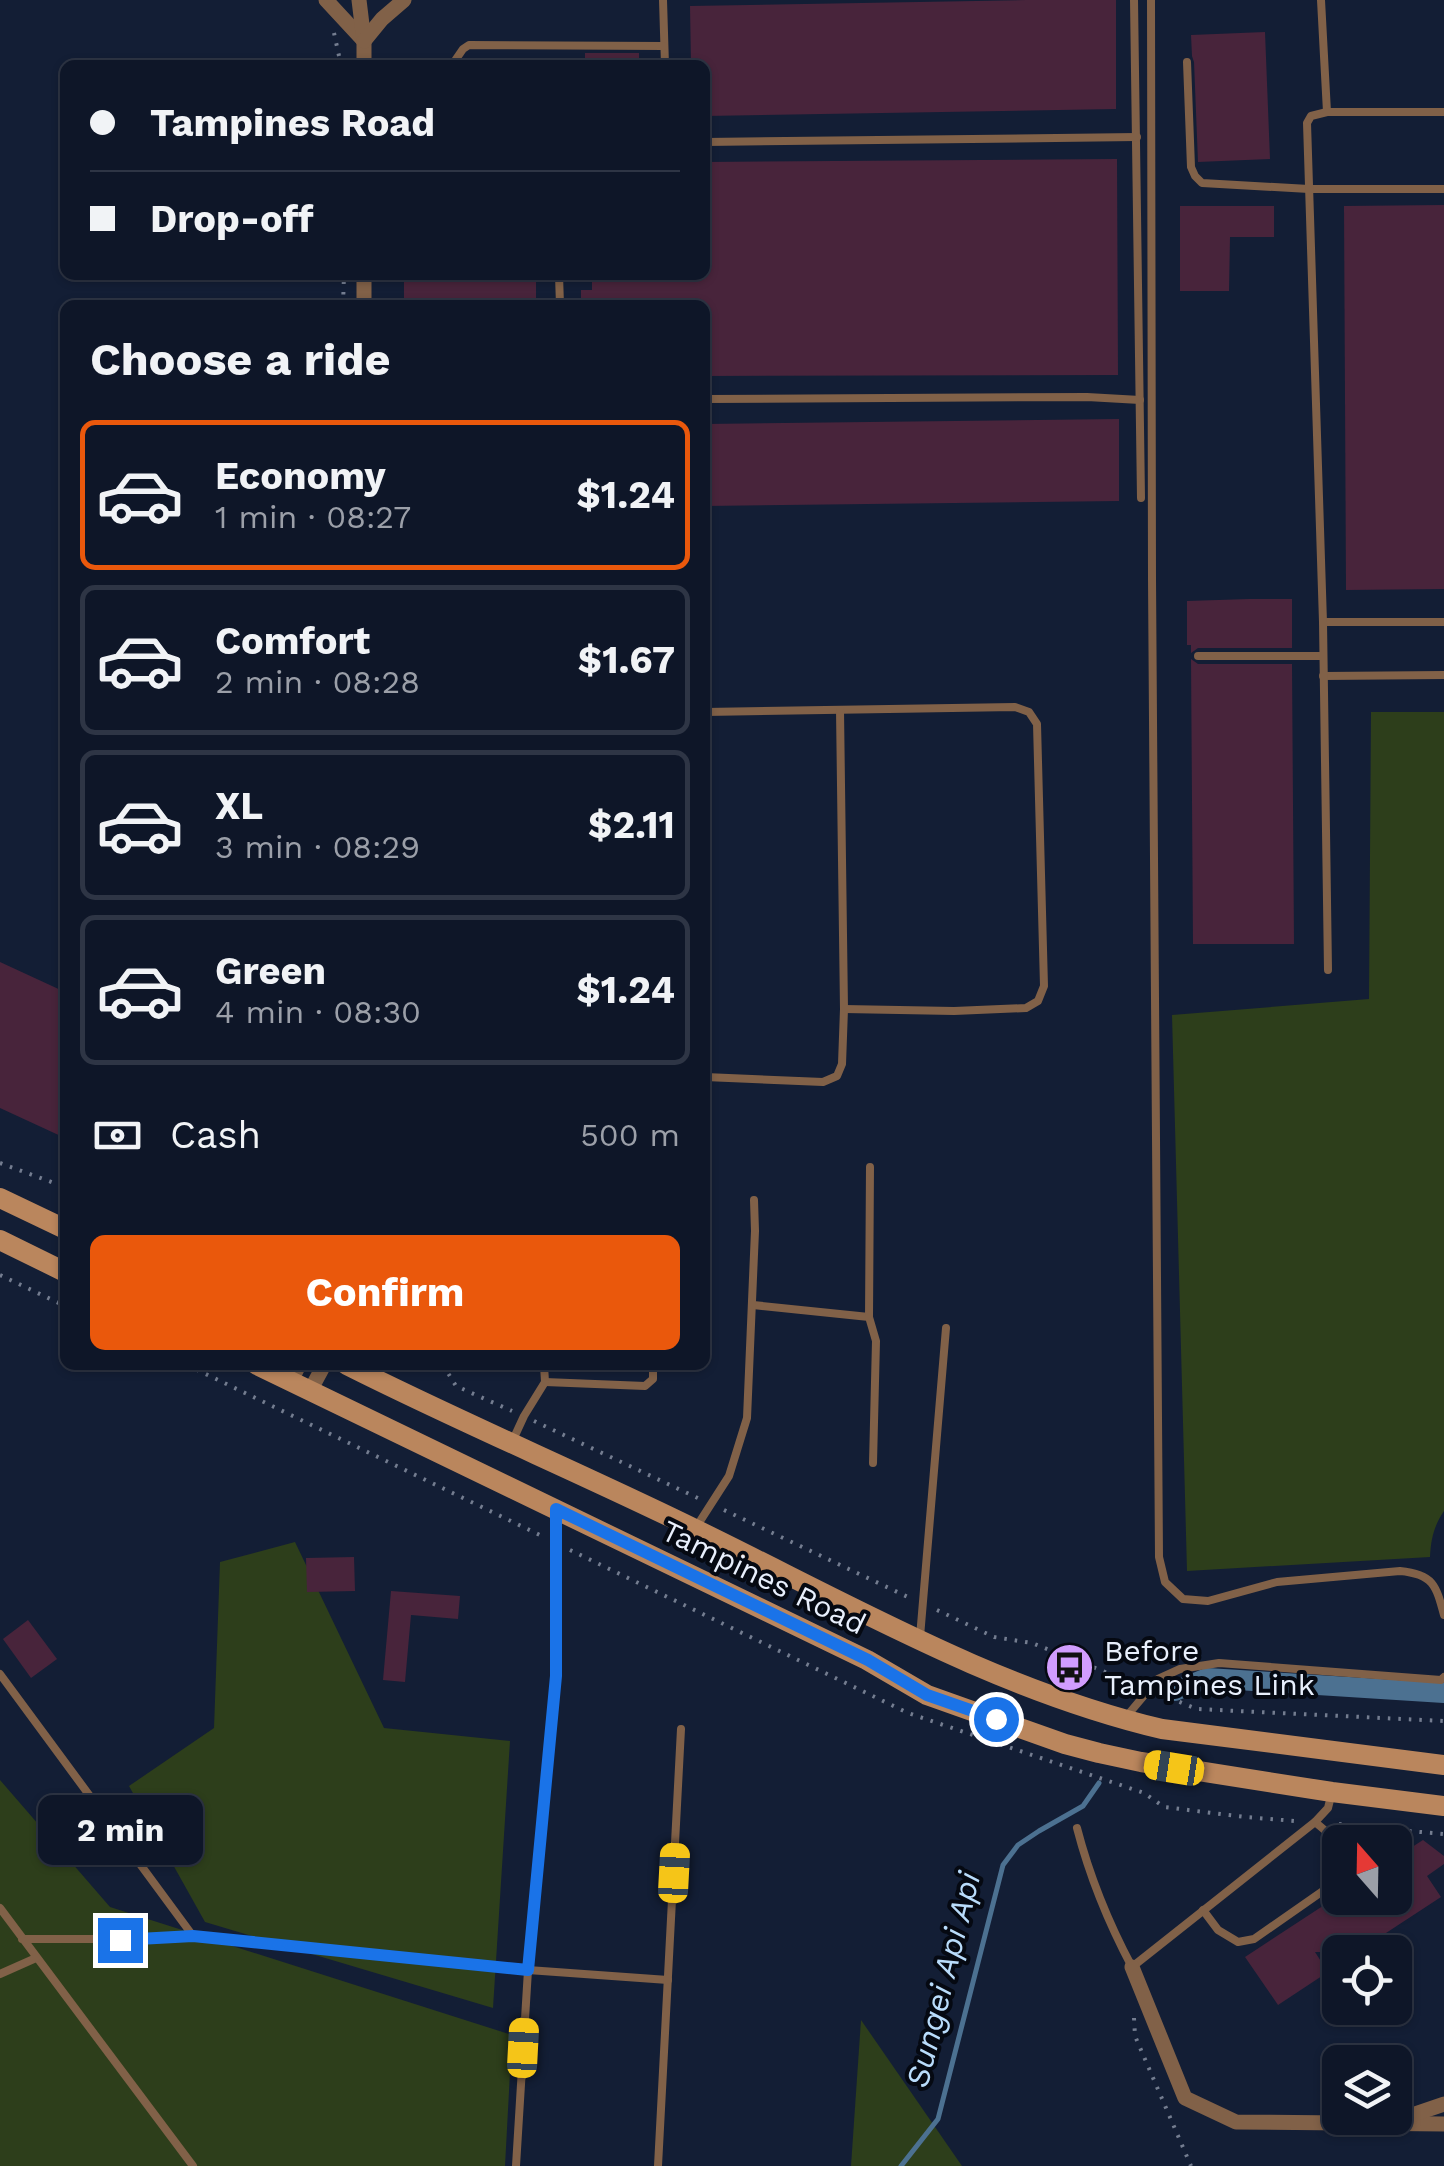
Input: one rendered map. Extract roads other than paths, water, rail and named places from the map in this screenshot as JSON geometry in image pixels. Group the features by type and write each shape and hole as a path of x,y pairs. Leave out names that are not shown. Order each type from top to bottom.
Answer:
{"main road":[{"path":"0,1198 60,1227"},
{"path":"0,1240 60,1270"},
{"name":"Tampines Road","path":"272,1370 300,1379 556,1509 868,1660 927,1695 1099,1753 1332,1792 1444,1806"},
{"name":"Tampines Road","path":"357,1370 695,1529 920,1642 1005,1678 1162,1730 1439,1762"},
{"path":"389,1370 395,1390"}],"street":[{"path":"326,0 364,41"},
{"path":"359,0 364,60"},
{"path":"364,41 404,0"},
{"path":"1132,1967 1185,2098 1236,2122 1322,2123"},
{"path":"1412,2115 1444,2104"},
{"path":"1412,2124 1444,2124"}],"lane":[{"path":"663,0 665,60"},
{"path":"1134,0 1141,498"},
{"path":"1151,0 1160,1558 1165,1582 1184,1599 1208,1601 1278,1582 1400,1571 1419,1573 1436,1588 1444,1615"},
{"path":"1321,0 1327,112"},
{"path":"455,60 468,45 664,46"},
{"path":"1187,62 1191,167 1202,183 1309,189 1444,189"},
{"path":"1328,970 1323,622 1307,123 1311,116 1327,112 1444,112"},
{"path":"710,142 1137,138"},
{"path":"710,399 1140,400"},
{"path":"1323,622 1444,622"},
{"path":"1198,656 1323,656"},
{"path":"1323,676 1444,675"},
{"path":"710,712 1015,707 1029,712 1037,724 1044,986 1038,1001 1026,1008 954,1011 844,1009"},
{"path":"710,1077 823,1082 836,1076 842,1064 840,710"},
{"path":"870,1168 869,1316 876,1341 873,1463"},
{"path":"695,1529 729,1476 747,1418 754,1200"},
{"path":"753,1305 869,1316"},
{"path":"920,1642 946,1328"},
{"path":"511,1445 545,1382 544,1370"},
{"path":"545,1382 645,1386 653,1379 653,1370"},
{"path":"516,2166 528,1970 556,1676 556,1509"},
{"path":"1124,1720 1158,1679 1180,1669 1219,1663 1441,1680 1444,1677"},
{"path":"0,1674 193,1936"},
{"path":"658,2166 682,1729"},
{"path":"1077,1828 1108,1922 1132,1967 1316,1822 1328,1808 1332,1792"},
{"path":"1316,1822 1322,1827"},
{"path":"1203,1910 1218,1930 1238,1942 1254,1939 1322,1892"},
{"path":"0,1908 193,2166"},
{"path":"22,1939 193,1936 668,1980"},
{"path":"0,1974 36,1958"}],"waterway":[{"name":"Sungei Api Api","path":"1175,1691 1207,1678 1444,1693"},
{"name":"Sungei Api Api","path":"901,2166 938,2119 1003,1865 1018,1845 1083,1806 1099,1783"}],"place":[{"name":"Before Tampines Link","path":"1069,1667"}]}
